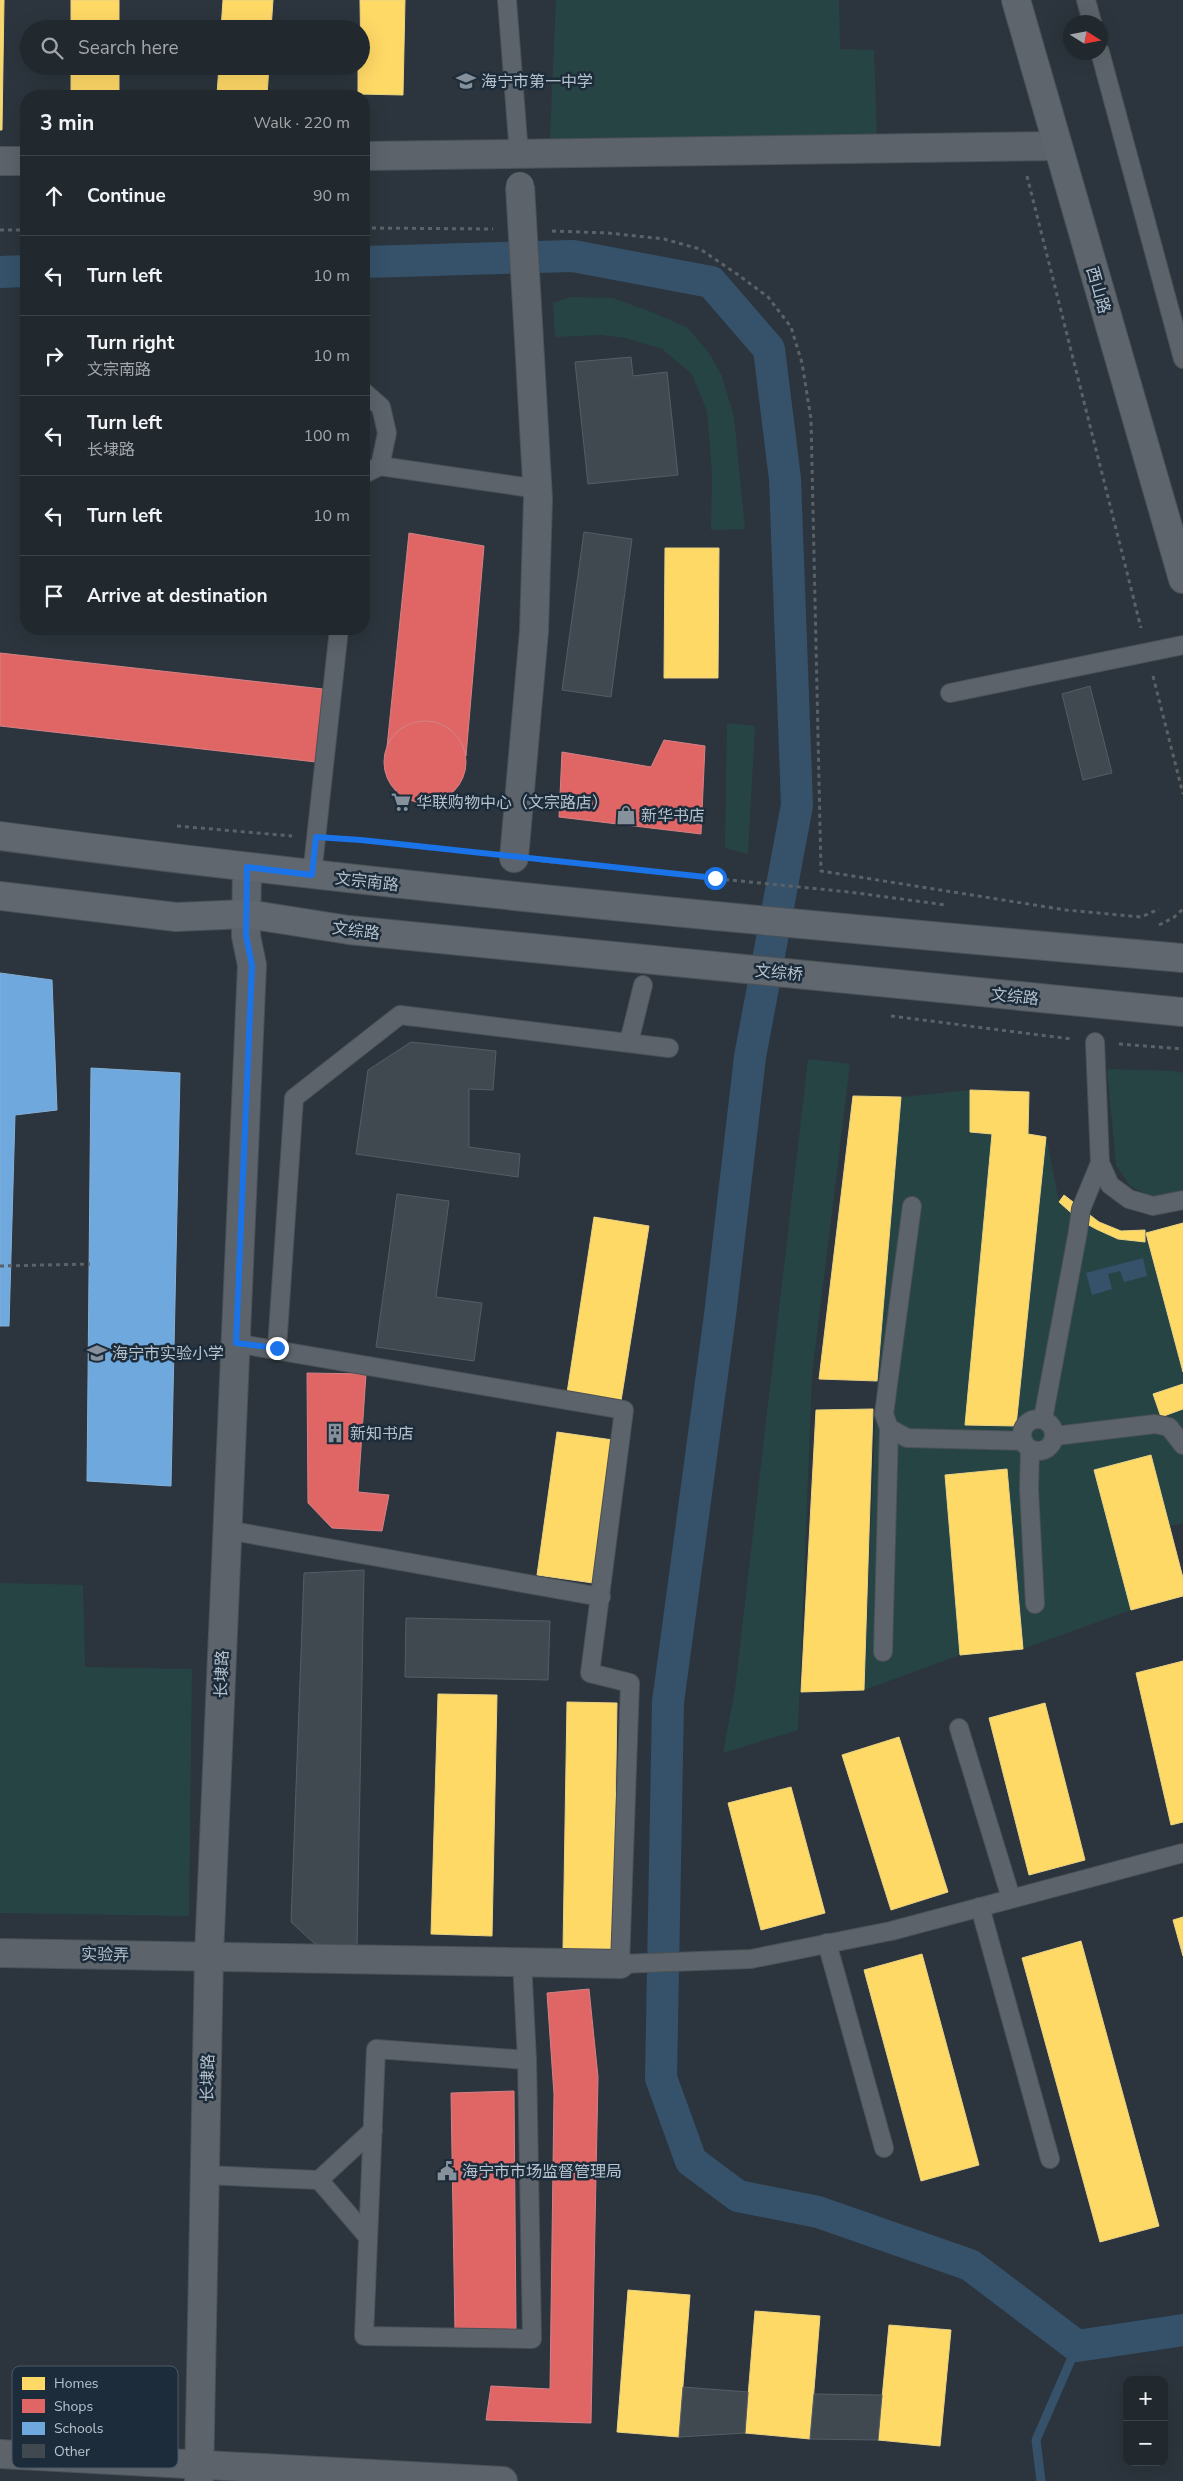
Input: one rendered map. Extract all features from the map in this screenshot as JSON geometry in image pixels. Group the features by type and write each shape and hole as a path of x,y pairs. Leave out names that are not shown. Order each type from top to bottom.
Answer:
{"main road":[{"name":"西山路","path":"1016,0 1183,579"},
{"name":"文宗南路","path":"0,836 312,875 848,929 1183,958"},
{"name":"文综路","path":"0,896 176,916 247,914 349,930 712,966"},
{"name":"文综桥","path":"712,966 847,979"},
{"name":"文综路","path":"847,979 1183,1012"}],"street":[{"path":"370,156 1057,146"},
{"path":"514,858 534,631 538,489 519,154"},
{"path":"0,161 20,161"},
{"name":"长埭路","path":"199,2473 209,1955 252,965 246,936 247,867"},
{"name":"实验弄","path":"0,1952 620,1964"},
{"path":"147,2468 199,2473 503,2481"}],"lane":[{"path":"507,0 519,154"},
{"path":"1086,0 1090,15"},
{"path":"1102,60 1183,359"},
{"path":"370,397 381,407 387,433 380,466"},
{"path":"370,471 380,466 538,489"},
{"path":"312,875 338,635"},
{"path":"950,693 1183,645"},
{"path":"629,1042 644,985"},
{"path":"277,1348 294,1098 400,1016 669,1048"},
{"path":"1095,1042 1100,1163 1110,1184 1129,1199 1153,1206 1183,1200"},
{"path":"1043,1419 1078,1231 1078,1219 1100,1163"},
{"path":"883,1652 889,1428 884,1414 912,1206"},
{"path":"236,1343 277,1348 624,1410 602,1597 590,1673 630,1683 620,1964 751,1959 891,1931 1183,1853"},
{"path":"889,1428 907,1438 1027,1445 1035,1451 1051,1446 1055,1436 1051,1425 1043,1419 1033,1420 1024,1426 1027,1445 1035,1604"},
{"path":"1055,1436 1155,1424 1169,1427 1183,1445"},
{"path":"228,1530 602,1597"},
{"path":"959,1728 1011,1898"},
{"path":"980,1907 1050,2160"},
{"path":"827,1944 884,2148"},
{"path":"522,1961 527,2060 532,2340 364,2336 376,2049 527,2060"},
{"path":"204,2175 319,2180 373,2130"},
{"path":"319,2180 368,2237"}],"path":[{"path":"1020,147 1183,794"},
{"path":"370,228 494,229"},
{"path":"0,230 20,230"},
{"path":"551,231 608,233 664,239 700,249 768,297 791,327 802,363 812,419 821,871 1066,910 1141,917 1159,909"},
{"path":"242,833 361,840 514,858 849,892"},
{"path":"887,1015 1095,1042 1183,1049"},
{"path":"0,1266 90,1264"}],"green space":[{"path":"556,0 839,0 840,49 874,50 877,137 550,138"},
{"path":"571,297 613,298 654,313 688,328 709,353 722,376 734,417 745,529 711,530 712,473 707,411 692,374 662,349 626,338 600,335 555,337 553,303"},
{"path":"727,723 755,726 748,854 725,848"},
{"path":"808,1059 850,1064 812,1376 798,1730 723,1753 735,1689"},
{"path":"1107,1069 1174,1071 1183,1073 1183,1194 1167,1199 1149,1196 1130,1186 1116,1165"},
{"path":"970,1090 970,1132 1028,1134 1046,1137 1059,1202 1090,1224 1118,1237 1145,1242 1145,1230 1150,1232 1183,1223 1183,1523 1170,1526 1183,1578 1183,1596 1131,1610 1023,1649 960,1655 864,1690 877,1381 901,1097"},
{"path":"0,1583 83,1585 85,1667 192,1669 189,1916 0,1913"}],"water":[{"path":"1143,1258 1147,1276 1124,1282 1120,1271 1108,1274 1112,1289 1092,1295 1086,1273"}],"building: Homes":[{"path":"0,0 4,0 2,130 0,130"},
{"path":"71,0 119,0 119,20 71,20"},
{"path":"223,0 273,0 272,20 222,20"},
{"path":"360,0 405,0 403,95 370,94 370,90 358,90 358,75 370,75 370,20 360,20"},
{"path":"71,75 119,75 119,90 71,90"},
{"path":"218,75 268,75 267,90 217,90"},
{"path":"665,548 719,548 718,678 664,678"},
{"path":"970,1090 1029,1092 1028,1134 1046,1137 1016,1426 965,1425 992,1134 970,1132"},
{"path":"853,1096 901,1097 877,1381 819,1379"},
{"path":"1064,1195 1099,1222 1121,1231 1145,1230 1145,1242 1118,1239 1078,1219 1059,1202"},
{"path":"594,1217 649,1226 621,1401 567,1393"},
{"path":"1183,1223 1183,1372 1146,1233"},
{"path":"1183,1384 1183,1409 1161,1417 1153,1394"},
{"path":"873,1409 864,1690 801,1692 816,1410"},
{"path":"557,1432 613,1440 593,1583 537,1575"},
{"path":"1151,1455 1183,1578 1183,1596 1131,1610 1094,1470"},
{"path":"1007,1469 1023,1649 960,1655 945,1475"},
{"path":"1183,1661 1183,1822 1171,1825 1136,1673"},
{"path":"438,1694 497,1695 492,1936 431,1934"},
{"path":"567,1702 617,1703 613,1949 563,1949"},
{"path":"1045,1703 1085,1860 1029,1875 989,1718"},
{"path":"899,1737 948,1892 891,1910 842,1755"},
{"path":"791,1787 825,1913 761,1930 728,1803"},
{"path":"1183,1917 1183,1956 1173,1920"},
{"path":"1081,1941 1159,2226 1100,2242 1022,1958"},
{"path":"922,1954 979,2165 921,2181 864,1970"},
{"path":"628,2290 690,2295 679,2437 617,2432"},
{"path":"755,2311 820,2316 810,2439 745,2433"},
{"path":"889,2325 951,2330 940,2446 878,2440"}],"building: Shops":[{"path":"409,533 484,546 466,756 462,744 455,734 445,726 434,722 410,724 400,729 387,747"},
{"path":"0,653 323,689 316,762 0,726"},
{"path":"425,721 441,724 454,733 463,746 466,762 463,778 454,791 441,800 425,803 409,800 396,791 387,778 384,762 387,746 396,733 409,724"},
{"path":"664,740 705,746 701,834 559,817 562,752 651,767"},
{"name":"新知书店","path":"307,1373 366,1374 358,1492 389,1495 382,1531 332,1528 308,1503"},
{"path":"589,1989 598,2077 591,2423 486,2420 491,2386 550,2389 554,2094 547,1993"},
{"path":"514,2091 516,2329 455,2331 451,2093"}],"building: Schools":[{"path":"0,973 52,980 57,1110 15,1115 9,1326 0,1326"},
{"path":"91,1068 180,1073 171,1486 87,1481"}],"building: Other":[{"path":"631,357 633,376 667,372 678,475 588,484 575,362"},
{"path":"584,532 632,539 611,697 562,690"},
{"path":"1090,686 1112,773 1083,780 1062,694"},
{"path":"411,1042 496,1051 493,1090 469,1089 469,1147 520,1154 518,1177 356,1154 368,1070"},
{"path":"397,1194 449,1201 436,1297 482,1303 474,1361 376,1347"},
{"path":"364,1570 357,1948 315,1944 291,1922 304,1573"},
{"path":"406,1618 550,1621 548,1680 405,1677"},
{"path":"683,2387 748,2392 745,2433 679,2437"},
{"path":"814,2394 882,2395 878,2440 810,2439"}],"waterway":[{"path":"370,262 573,256 711,282 769,349 785,479 797,805 750,1057 720,1315 668,1702 661,2078 691,2161 738,2196 818,2212 970,2265 1077,2346 1183,2330"},
{"path":"0,272 20,271"},
{"path":"1041,2481 1036,2440 1077,2346"}],"place":[{"name":"海宁市第一中学","path":"466,81"},
{"name":"华联购物中心（文宗路店）","path":"401,802"},
{"name":"新华书店","path":"626,815"},
{"name":"海宁市实验小学","path":"97,1353"},
{"name":"新知书店","path":"335,1433"},
{"name":"海宁市市场监督管理局","path":"447,2171"}],"route":[{"path":"277,1348 236,1343 252,965 246,936 247,867 312,875 316,837 361,840 514,858 715,878"}]}
